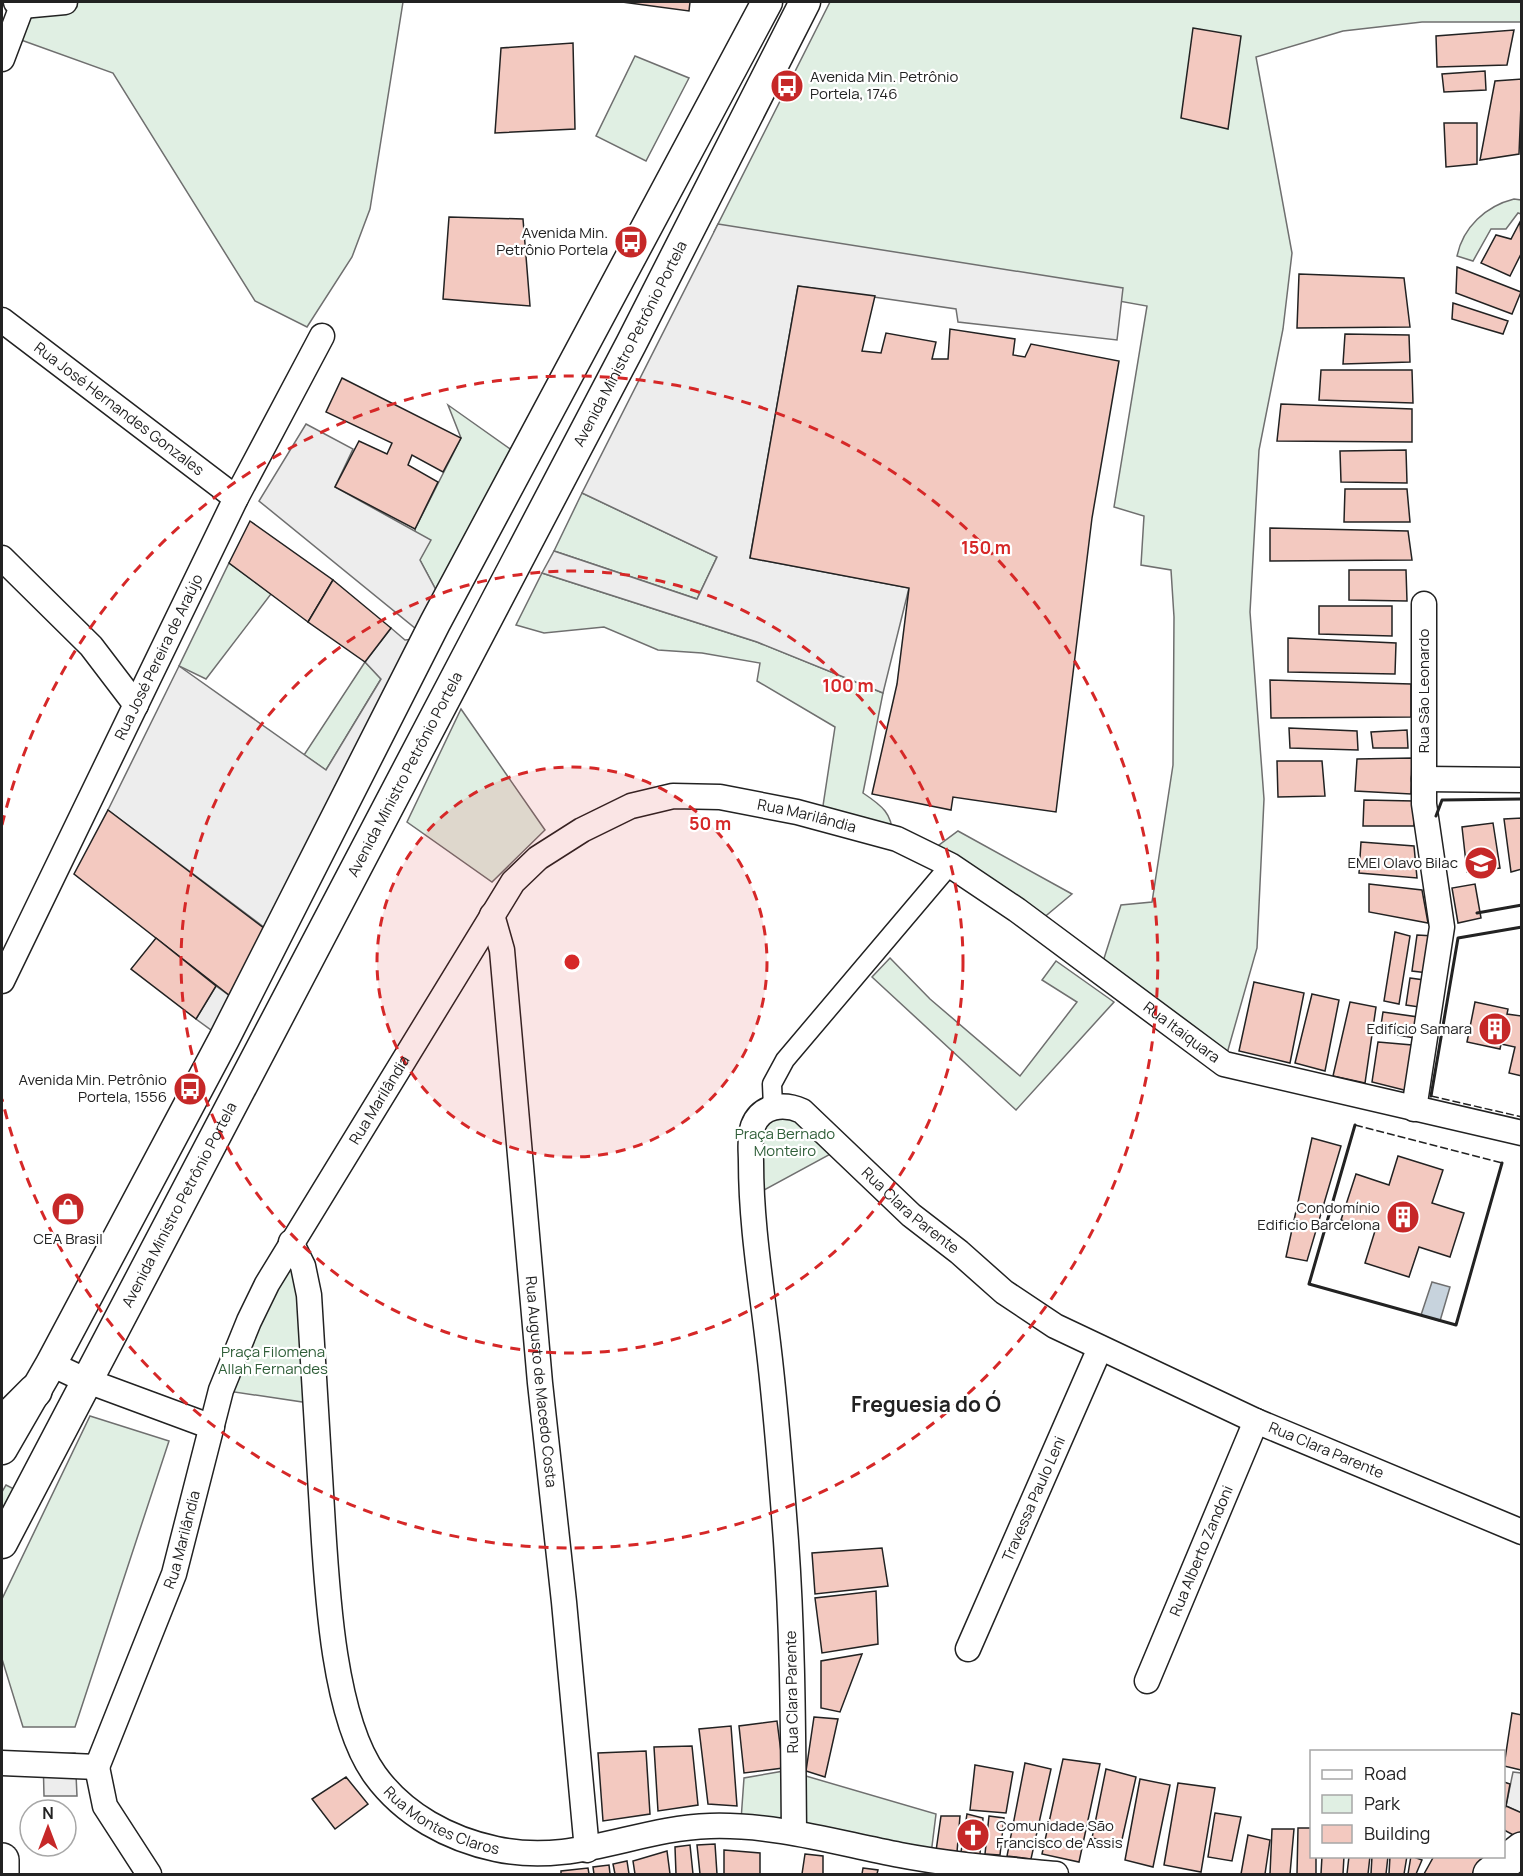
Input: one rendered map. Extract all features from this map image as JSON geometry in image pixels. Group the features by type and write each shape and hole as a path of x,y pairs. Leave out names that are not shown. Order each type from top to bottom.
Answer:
{"main road":[{"path":"2,1425 43,1377"},
{"path":"1490,1875 1521,1849"},
{"path":"2,1860 2,1875"}],"street":[{"path":"2,59 19,4 65,2"},
{"path":"2,1449 224,1039 435,623 767,2"},
{"name":"Avenida Ministro Petrônio Portela","path":"2,1543 85,1380 631,344 805,2"},
{"name":"Rua José Hernandes Gonzales","path":"2,320 236,498"},
{"name":"Rua José Pereira de Araújo","path":"2,981 236,498 322,336"},
{"path":"2,558 92,646 136,705"},
{"name":"Rua São Leonardo","path":"1414,1109 1442,927 1424,804 1424,604"},
{"path":"1424,779 1521,780"},
{"name":"Rua Marilândia","path":"97,1767 174,1574 231,1362 267,1284 513,882 538,858 582,830 632,806 673,796 720,797 797,812 897,839 950,865"},
{"path":"773,1107 772,1084 785,1060 950,865"},
{"name":"Rua Itaiquara","path":"950,865 1017,910 1224,1064 1521,1133"},
{"name":"Rua Augusto de Macedo Costa","path":"492,915 502,950 540,1383 564,1602 587,1850"},
{"name":"Rua Clara Parente","path":"794,1831 791,1628 786,1541 769,1347 751,1199 750,1140 753,1126 760,1115 773,1107 790,1106 802,1111 911,1215 959,1252 1004,1292 1055,1326 1256,1420 1521,1532"},
{"name":"Rua Montes Claros","path":"291,1242 303,1266 309,1295 328,1605 342,1686 358,1745 376,1776 411,1812 449,1836 496,1849 545,1854 587,1850 691,1828 738,1827 794,1831 907,1856 1056,1875"},
{"name":"Travessa Paulo Leni","path":"968,1649 1100,1348"},
{"path":"43,1377 85,1380 212,1427"},
{"name":"Rua Alberto Zandoni","path":"1147,1681 1256,1420"},
{"path":"2,1763 97,1767 105,1806 149,1875"}],"green space":[{"path":"62,2 403,2 370,209 352,257 307,327 255,301 113,73 10,36 22,6"},
{"path":"830,2 1521,2 1521,22 1422,22 1343,31 1256,57 1292,253 1283,329 1259,450 1250,612 1264,799 1257,948 1224,1064 1100,971 1121,905 1152,902 1173,765 1174,617 1171,570 1141,565 1144,516 1114,507 1147,306 783,241 714,232"},
{"path":"635,56 689,78 646,161 596,136"},
{"path":"1514,199 1521,200 1521,214 1518,213 1506,229 1491,229 1473,261 1457,256 1464,236 1477,219 1494,207"},
{"path":"448,405 523,458 444,605 420,560 415,529 461,438"},
{"path":"582,493 717,557 697,599 554,551"},
{"path":"229,563 271,594 206,679 179,666"},
{"path":"542,573 757,642 883,693 863,793 885,811 891,823 892,838 821,819 835,727 757,681 760,663 702,653 658,650 604,627 544,633 516,625"},
{"path":"365,662 381,679 326,770 304,755"},
{"path":"461,709 545,830 492,882 407,822"},
{"path":"958,831 1072,894 1036,924 927,854"},
{"path":"890,958 930,999 1020,1076 1077,1002 1042,980 1056,961 1114,1002 1016,1110 872,977"},
{"name":"Praça Bernado Monteiro","path":"787,1110 838,1150 755,1195 763,1118"},
{"name":"Praça Filomena Allah Fernandes","path":"291,1242 316,1404 221,1390"},
{"path":"90,1416 169,1441 75,1727 23,1727 2,1659 2,1599"},
{"path":"6,1485 14,1489 2,1511 2,1492"},
{"path":"784,1771 785,1814 772,1824 741,1820 744,1778"},
{"path":"799,1774 936,1814 931,1854 795,1827"}],"shaded area":[{"path":"718,224 1123,288 1117,340 958,322 956,309 798,286 750,558 909,588 883,693 757,642 542,573 554,551 697,599 717,557 582,493"},
{"path":"306,424 353,449 335,487 431,540 420,560 444,605 427,638 259,501"},
{"path":"391,628 405,640 427,638 273,934 108,810 179,666 326,770 381,679 365,662"},
{"path":"216,986 234,999 218,1035 196,1019"},
{"path":"1432,1282 1450,1287 1440,1321 1421,1315"},
{"path":"75,1753 77,1796 44,1796 43,1755"},
{"path":"1513,1772 1521,1773 1521,1813 1506,1806"}],"building":[{"path":"622,2 690,2 689,11"},
{"path":"1193,28 1241,36 1228,129 1181,118"},
{"path":"1514,30 1507,65 1437,67 1436,36"},
{"path":"573,43 575,129 495,133 501,48"},
{"path":"1485,71 1486,90 1444,92 1442,74"},
{"path":"1522,79 1519,154 1480,160 1495,81"},
{"path":"1444,123 1477,123 1477,164 1446,167"},
{"path":"449,217 523,219 530,306 443,299"},
{"path":"1520,222 1522,252 1510,276 1481,263 1496,235 1511,239"},
{"path":"1457,267 1521,292 1512,314 1456,293"},
{"path":"1299,274 1404,278 1410,327 1297,328"},
{"path":"798,286 875,296 862,351 881,353 886,333 936,342 932,359 948,359 950,329 1015,339 1013,355 1025,357 1031,344 1119,361 1092,518 1056,812 953,797 951,810 872,794 897,684 909,588 750,558"},
{"path":"1453,303 1508,321 1503,334 1452,319"},
{"path":"1345,334 1409,335 1410,362 1343,364"},
{"path":"1321,370 1412,370 1413,403 1319,400"},
{"path":"342,378 461,438 443,472 412,455 408,465 438,482 415,529 335,487 359,441 387,454 392,443 326,412"},
{"path":"1281,404 1412,409 1412,442 1277,441"},
{"path":"1406,450 1407,483 1341,482 1340,451"},
{"path":"1345,489 1407,489 1410,522 1344,522"},
{"path":"250,521 333,580 308,622 229,563"},
{"path":"1270,528 1408,531 1412,560 1270,561"},
{"path":"1349,570 1406,570 1407,601 1349,600"},
{"path":"333,580 391,628 365,662 308,622"},
{"path":"1319,606 1392,606 1392,636 1319,634"},
{"path":"1288,638 1396,643 1395,674 1288,672"},
{"path":"1270,680 1411,684 1411,717 1271,718"},
{"path":"1289,728 1357,731 1358,750 1290,748"},
{"path":"1407,730 1408,748 1373,748 1371,732"},
{"path":"1412,758 1411,794 1355,791 1357,759"},
{"path":"1277,761 1322,761 1325,796 1278,797"},
{"path":"1364,800 1414,801 1414,826 1363,826"},
{"path":"108,810 273,935 234,999 74,874"},
{"path":"1522,818 1522,869 1511,872 1504,819"},
{"path":"1493,823 1500,868 1467,872 1462,827"},
{"path":"1361,842 1414,846 1417,878 1359,873"},
{"path":"1369,884 1422,890 1428,923 1369,912"},
{"path":"1475,884 1481,918 1458,923 1452,888"},
{"path":"1395,932 1410,936 1399,1004 1384,1001"},
{"path":"1417,935 1434,936 1428,973 1412,971"},
{"path":"156,938 216,986 196,1019 131,969"},
{"path":"1410,978 1424,980 1419,1007 1406,1005"},
{"path":"1254,982 1304,993 1290,1063 1239,1051"},
{"path":"1312,994 1339,1000 1325,1071 1295,1063"},
{"path":"1350,1002 1376,1007 1365,1083 1333,1076"},
{"name":"Edifício Samara","path":"1475,1002 1508,1009 1507,1014 1521,1016 1522,1012 1522,1076 1509,1073 1515,1047 1501,1044 1500,1049 1467,1042"},
{"path":"1383,1012 1418,1017 1414,1038 1380,1032"},
{"path":"1378,1042 1412,1045 1408,1091 1372,1082"},
{"path":"1312,1138 1341,1146 1307,1261 1286,1257"},
{"name":"Condomínio Edificio Barcelona","path":"1398,1156 1443,1170 1432,1203 1464,1213 1450,1257 1419,1247 1409,1277 1365,1263 1375,1231 1341,1220 1356,1174 1389,1185"},
{"path":"882,1548 888,1586 815,1594 812,1553"},
{"path":"876,1591 878,1644 822,1653 815,1598"},
{"path":"862,1654 840,1712 821,1708 821,1661"},
{"path":"1512,1713 1522,1715 1521,1770 1505,1766"},
{"path":"814,1717 838,1719 825,1777 806,1771"},
{"path":"777,1721 783,1768 744,1773 739,1726"},
{"path":"731,1726 737,1806 708,1804 699,1729"},
{"path":"692,1746 698,1805 658,1811 654,1747"},
{"path":"646,1751 650,1814 603,1821 598,1753"},
{"path":"1063,1759 1100,1764 1079,1862 1042,1854"},
{"path":"1025,1763 1051,1769 1031,1859 1007,1856"},
{"path":"975,1765 1013,1772 1006,1813 970,1810"},
{"path":"1106,1769 1136,1777 1121,1844 1092,1838"},
{"path":"346,1777 368,1804 335,1829 312,1799"},
{"path":"1140,1779 1170,1785 1153,1867 1125,1860"},
{"path":"1505,1782 1510,1784 1505,1806"},
{"path":"1178,1783 1215,1788 1201,1872 1164,1865"},
{"path":"1505,1808 1522,1813 1522,1834 1517,1837 1505,1831"},
{"path":"1215,1813 1241,1817 1232,1861 1208,1857"},
{"name":"Comunidade São Francisco de Assis","path":"967,1814 983,1818 980,1854 961,1852"},
{"path":"941,1816 960,1816 957,1852 936,1851"},
{"path":"989,1816 1004,1818 1000,1855 985,1854"},
{"path":"1298,1828 1310,1828 1310,1858 1316,1858 1316,1874 1297,1874"},
{"path":"1272,1829 1294,1829 1290,1874 1270,1874"},
{"path":"1248,1835 1270,1840 1265,1874 1241,1874"},
{"path":"715,1844 717,1874 700,1874 697,1845"},
{"path":"690,1845 693,1874 676,1874 675,1847"},
{"path":"724,1850 760,1853 760,1874 724,1874"},
{"path":"667,1851 670,1874 635,1874 633,1861"},
{"path":"805,1854 823,1856 823,1874 802,1874"},
{"path":"1322,1858 1344,1858 1343,1874 1321,1874"},
{"path":"1349,1858 1370,1858 1368,1874 1347,1874"},
{"path":"1372,1858 1388,1858 1386,1874 1371,1874"},
{"path":"1390,1858 1407,1858 1404,1874 1389,1874"},
{"path":"1411,1858 1422,1860 1416,1874 1408,1874"},
{"path":"1433,1858 1489,1858 1472,1874 1424,1874"},
{"path":"627,1861 629,1874 615,1874 613,1864"},
{"path":"609,1865 610,1874 594,1874 593,1867"},
{"path":"588,1868 589,1874 561,1874 561,1871"},
{"path":"863,1868 878,1870 877,1874 862,1874"}],"fence":[{"path":"1431,1096 1522,1117"},
{"path":"1355,1125 1502,1163"}],"wall":[{"path":"1436,816 1442,800 1522,799"},
{"path":"1477,913 1522,905"},
{"path":"1431,1096 1458,938 1522,927"},
{"path":"1355,1125 1309,1284 1456,1325 1502,1163"}],"place":[{"name":"Avenida Min. Petrônio Portela, 1746","path":"787,86"},
{"name":"Avenida Min. Petrônio Portela","path":"631,242"},
{"name":"EMEI Olavo Bilac","path":"1481,863"},
{"name":"Edifício Samara","path":"1495,1029"},
{"name":"Avenida Min. Petrônio Portela, 1556","path":"190,1089"},
{"name":"CEA Brasil","path":"68,1209"},
{"name":"Condomínio Edificio Barcelona","path":"1403,1217"},
{"name":"Comunidade São Francisco de Assis","path":"973,1835"}],"district":[{"name":"Freguesia do Ó","path":"926,1405"}]}
